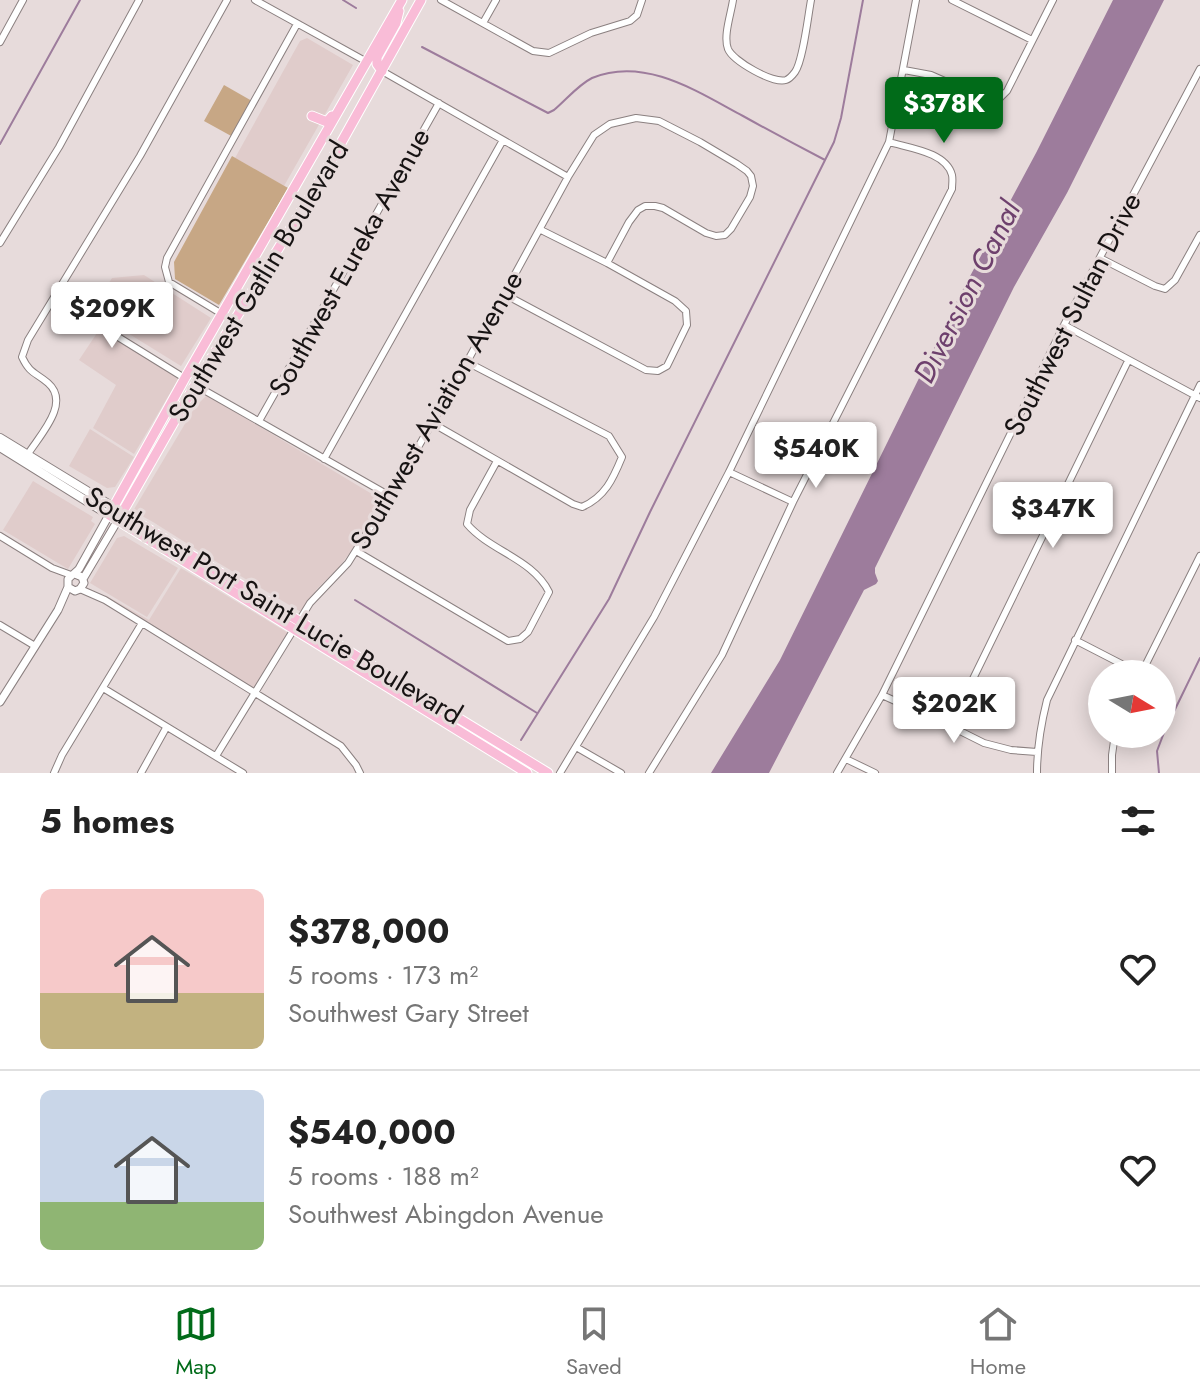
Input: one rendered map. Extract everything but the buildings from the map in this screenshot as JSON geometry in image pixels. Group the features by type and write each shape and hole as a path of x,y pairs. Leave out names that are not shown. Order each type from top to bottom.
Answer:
{"main road":[{"name":"Southwest Gatlin Boulevard","path":"115,514 322,177 421,0"},
{"name":"Southwest Gatlin Boulevard","path":"115,514 185,378 401,2"},
{"path":"382,71 377,57 396,23 401,2"},
{"path":"352,124 354,113 373,78 367,62"},
{"path":"326,133 324,126 312,116 329,121 358,77"},
{"name":"Southwest Port Saint Lucie Boulevard","path":"0,438 115,514"},
{"name":"Southwest Port Saint Lucie Boulevard","path":"0,447 548,773"},
{"name":"Southwest Port Saint Lucie Boulevard","path":"297,624 527,773"}],"street":[{"path":"0,42 23,0"},
{"path":"0,243 59,147 139,0"},
{"path":"28,454 56,409 57,394 50,385 27,369 22,357 28,340 140,156 227,0"},
{"path":"255,0 367,62"},
{"path":"441,0 533,51 549,53 591,33 630,21 637,15 642,0"},
{"path":"483,23 496,0"},
{"path":"733,0 727,48 734,58 774,80 782,81 789,79 798,69 811,0"},
{"path":"560,773 654,617 729,472 889,142 916,0"},
{"path":"952,0 1032,40"},
{"path":"904,70 931,75 988,100 1000,98 1007,91 1053,0"},
{"path":"222,314 169,282 165,267 167,258 297,24"},
{"name":"Southwest Sultan Drive","path":"837,773 882,695 1064,325 1200,69"},
{"path":"382,71 568,177"},
{"name":"Southwest Eureka Avenue","path":"259,421 439,103"},
{"name":"Southwest Aviation Avenue","path":"216,756 297,624 320,590 348,563 390,496 594,135 610,124 636,118 659,121 747,171 753,180 750,197 728,233 712,235 663,208 645,206 634,214 607,263"},
{"path":"324,459 503,140"},
{"path":"649,773 722,655 793,502 952,189 952,175 946,164 933,155 889,142"},
{"path":"504,294 646,370 658,371 667,366 687,325 686,311 675,301 607,263 541,230"},
{"path":"1100,258 1165,289 1175,280 1200,235"},
{"path":"55,298 195,385 390,496"},
{"path":"1064,325 1197,397"},
{"path":"950,726 1128,361"},
{"path":"432,423 582,507 595,501 613,479 622,457 609,436 467,362"},
{"path":"1037,773 1040,725 1047,700 1197,397 1200,385"},
{"path":"356,551 508,641 520,639 528,632 549,592 544,581 476,535 467,524 470,510 497,461"},
{"path":"729,472 793,502"},
{"path":"0,702 75,582 85,574 115,514"},
{"path":"0,536 341,746 360,773"},
{"path":"1148,660 1200,556"},
{"path":"54,773 142,623"},
{"path":"0,625 35,646"},
{"path":"1075,640 1114,660"},
{"path":"103,688 243,773"},
{"path":"882,695 984,743 1037,752"},
{"path":"141,773 166,728"},
{"path":"576,747 621,773"},
{"path":"1112,773 1113,748"},
{"path":"846,759 875,773"}],"shaded area":[{"path":"307,38 353,65 284,186 235,158 300,41"},
{"path":"224,85 252,101 233,137 204,121"},
{"path":"232,156 288,188 219,305 175,279 174,262"},
{"path":"144,275 211,318 181,366 92,311 112,278"},
{"path":"99,330 179,378 134,454 93,428 116,385 79,360"},
{"path":"207,395 382,500 355,546 301,612 133,511 195,407"},
{"path":"90,429 134,457 115,487 107,488 69,466"},
{"path":"33,481 93,517 91,521 95,524 68,569 3,530"},
{"path":"124,536 178,568 147,617 90,583 117,538"},
{"path":"181,568 288,633 255,689 105,595 149,620"}],"water":[{"name":"Diversion Canal","path":"1113,0 1164,0 1067,193 1014,287 875,568 878,581 864,590 769,773 711,773 780,660 961,293"}],"waterway":[{"path":"0,144 80,0"},
{"path":"343,0 356,8"},
{"path":"521,740 609,599 834,142 863,0"},
{"path":"422,47 548,113 592,78 612,72 651,74 689,88 825,160"},
{"path":"355,600 537,713"},
{"path":"1159,773 1157,751 1200,658"}]}
